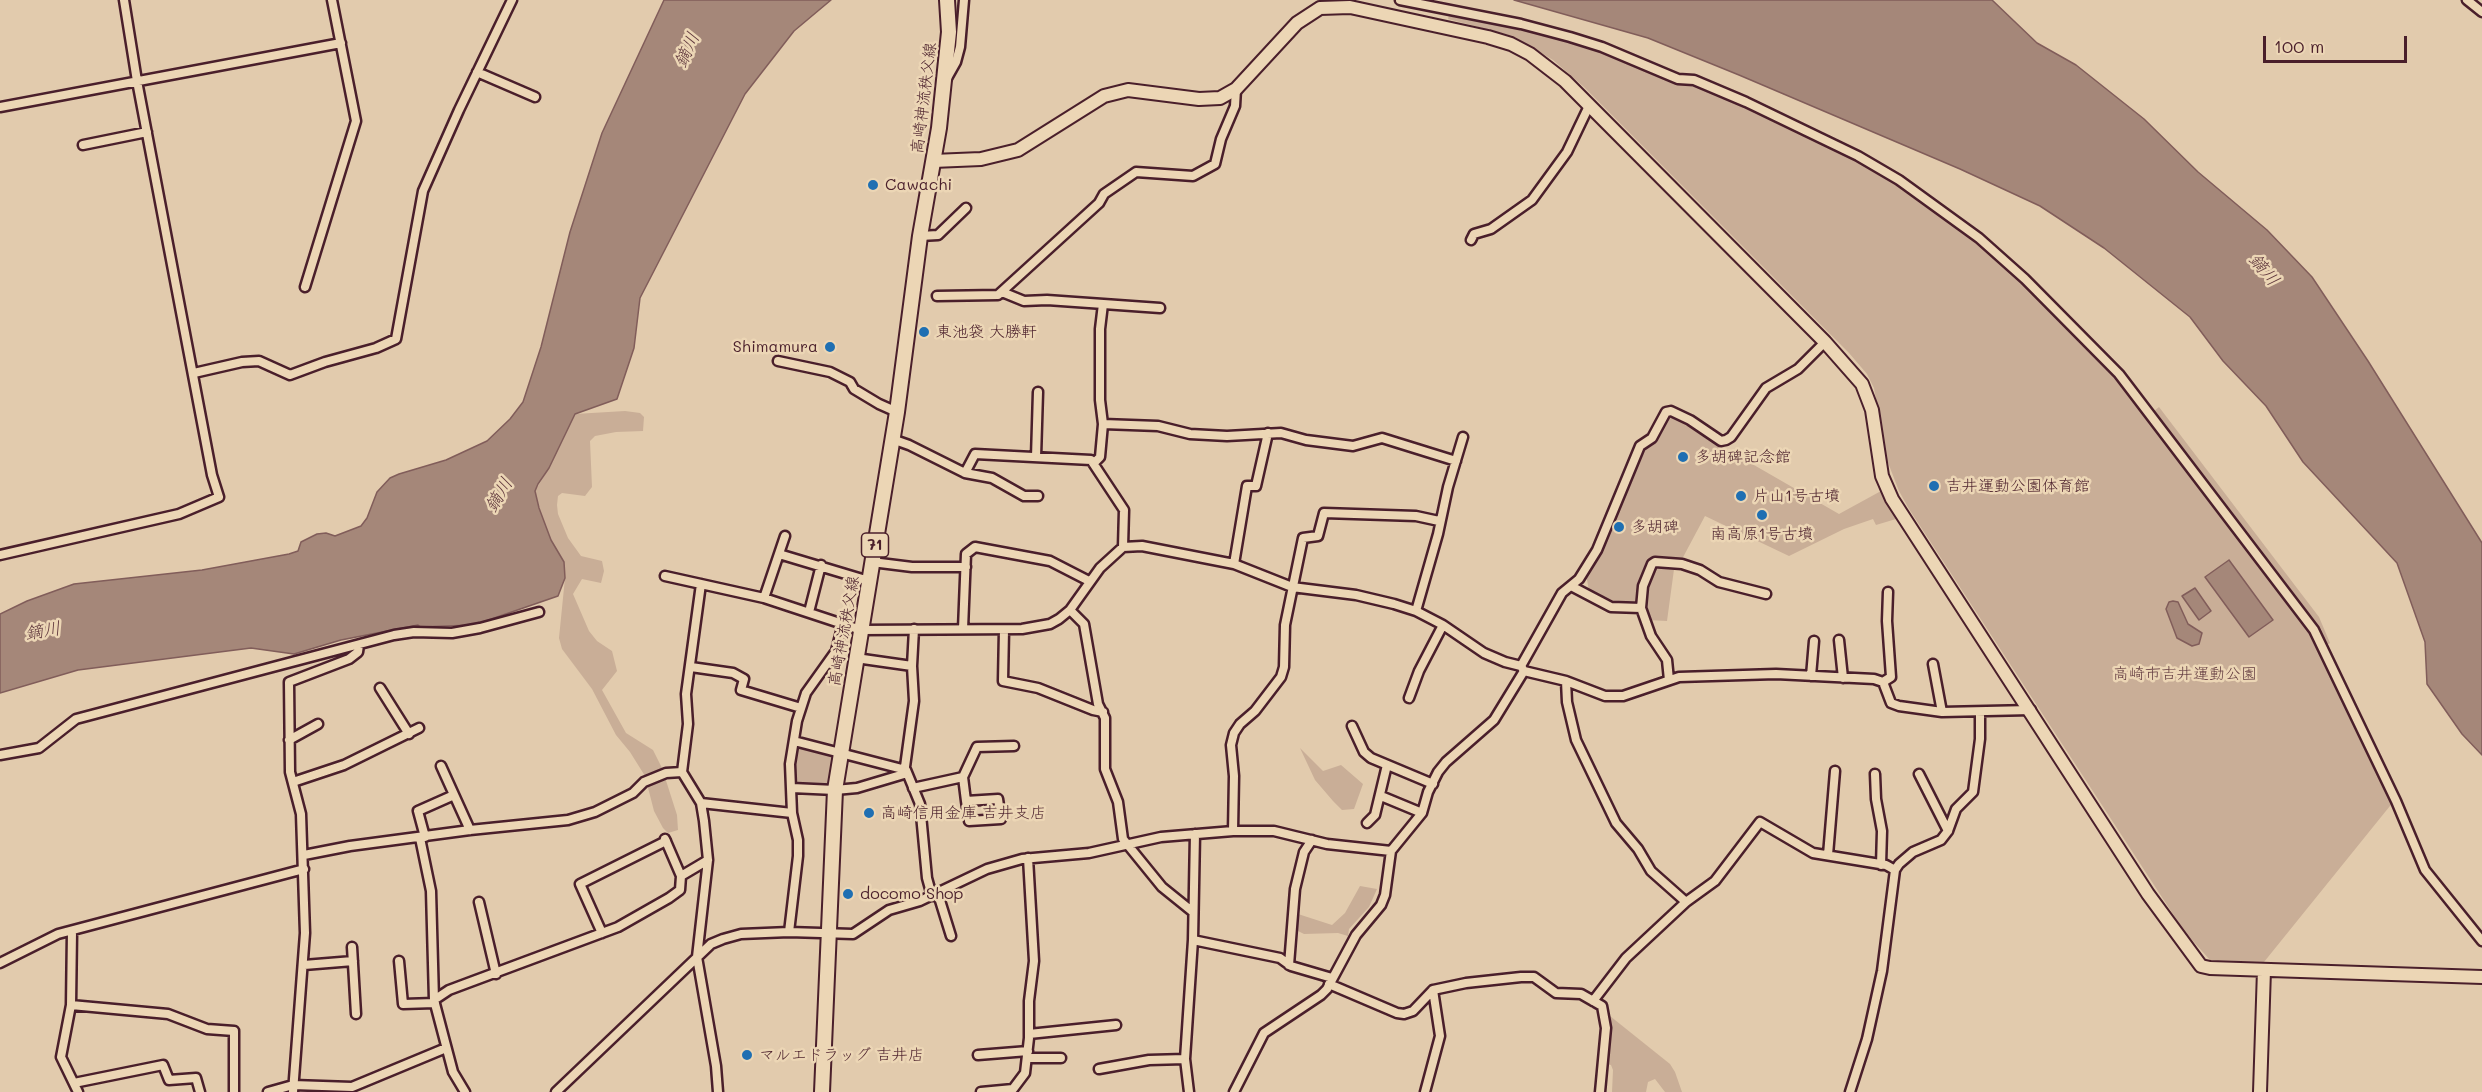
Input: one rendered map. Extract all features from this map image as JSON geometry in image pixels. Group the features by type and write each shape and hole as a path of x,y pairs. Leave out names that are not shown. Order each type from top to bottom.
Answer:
{"main road":[{"name":"高崎神流秩父線","path":"822,1092 835,790 897,412 920,236 945,81 949,32 947,0"}],"street":[{"path":"0,555 179,514 219,497 212,475 137,81 124,0"},
{"path":"305,288 356,121 332,0"},
{"path":"194,373 242,362 259,361 290,375 325,362 376,348 396,339 423,190 512,0"},
{"path":"945,81 956,62 960,47 964,0"},
{"path":"1400,0 1521,24 1570,37 1602,47 1677,79 1694,81 1746,102 1858,156 1899,180 1986,245 2062,315 2125,381 2314,630 2396,801 2426,870 2482,941"},
{"path":"2467,0 2482,12"},
{"path":"933,161 981,159 1018,150 1104,96 1128,90 1199,99 1220,98 1236,89 1297,23 1320,8 1350,7 1511,44 1548,66 1825,342 1862,384 1872,410 1882,476 1892,499 2031,710 2148,894 2200,966 2482,977"},
{"path":"0,107 340,43"},
{"path":"477,72 535,97"},
{"path":"937,296 992,296 1002,292 1099,203 1104,194 1136,172 1193,176 1215,164 1221,139 1235,106 1236,89"},
{"path":"1472,240 1474,234 1491,229 1532,200 1567,152 1589,106"},
{"path":"83,145 147,132"},
{"path":"920,236 939,235 966,208"},
{"path":"1002,292 1024,301 1047,300 1160,308"},
{"path":"1094,463 1100,457 1103,424 1100,400 1100,329 1103,304"},
{"path":"1234,1092 1264,1033 1321,995 1356,935 1381,905 1385,896 1391,851 1422,813 1428,792 1446,762 1494,720 1563,593 1579,579 1597,550 1640,446 1652,438 1666,412 1671,411 1690,420 1721,441 1726,440 1731,437 1766,388 1798,369 1825,342"},
{"path":"778,361 830,372 850,382 854,389 879,404 897,412"},
{"path":"1036,457 1038,392"},
{"path":"1103,424 1158,426 1190,434 1218,436 1281,433 1306,440 1353,446 1374,439 1389,439 1456,461"},
{"path":"1234,564 1247,486 1256,486 1268,433"},
{"path":"1416,611 1463,436"},
{"path":"892,439 909,444 965,474 992,478 1024,496 1038,496"},
{"path":"965,474 975,454 1091,460 1124,510 1123,547"},
{"path":"1233,831 1234,776 1231,745 1234,733 1240,724 1255,711 1281,676 1284,667 1285,625 1303,538 1318,536 1324,513 1416,516 1439,521"},
{"path":"764,598 785,536"},
{"path":"665,576 764,598 861,630 1004,630 1050,624 1070,610 1089,581 1123,547 1142,546 1234,564 1292,587 1376,598 1416,611 1443,625 1484,653 1505,663 1613,697 1679,677 1776,674 1874,679 1883,682"},
{"path":"963,629 966,554 970,549 982,547 1003,554 1050,561 1089,581"},
{"path":"779,554 869,581"},
{"path":"872,562 912,567 966,567"},
{"path":"1669,680 1667,660 1651,636 1641,608 1643,586 1649,568 1655,562 1682,564 1700,570 1719,582 1766,594"},
{"path":"809,612 821,565"},
{"path":"701,584 686,694 688,724 682,772 700,803 708,860 697,957 716,1066 718,1092"},
{"path":"1571,586 1611,607 1641,608"},
{"path":"1883,682 1891,677 1887,621 1888,592"},
{"path":"1070,610 1084,624 1098,704 1103,712 1105,725 1103,762 1116,795 1121,830 1126,844 1162,887 1193,912"},
{"path":"0,755 39,748 76,718 394,635 414,632 452,633 539,612"},
{"path":"789,932 798,856 798,840 792,813 790,764 794,741 806,693 836,651 843,624"},
{"path":"1409,698 1419,671 1443,625"},
{"path":"914,629 912,666 914,701 906,770 922,814 927,878 951,936"},
{"path":"1004,630 1003,681 1038,688 1103,712"},
{"path":"1839,640 1843,678"},
{"path":"1811,676 1814,642"},
{"path":"293,1089 304,965 304,855 301,814 290,772 289,682 348,659 358,652 360,645"},
{"path":"856,658 912,666"},
{"path":"1933,664 1942,712"},
{"path":"691,667 733,673 744,679 741,690 801,708"},
{"path":"1566,681 1567,702 1576,740 1616,824 1638,849 1652,871 1686,902"},
{"path":"1883,682 1891,703 1899,706 1942,712 2031,710"},
{"path":"380,688 409,734"},
{"path":"1850,1092 1867,1039 1882,971 1895,870 1913,852 1941,840 1948,831 1956,809 1973,792 1980,739 1980,712"},
{"path":"290,740 318,724"},
{"path":"1352,726 1364,752 1371,758 1433,784"},
{"path":"293,782 344,765 419,728"},
{"path":"794,741 906,770"},
{"path":"966,801 998,799 1001,819 969,821 966,801 963,777 977,747 1014,746"},
{"path":"1367,824 1375,815 1387,765"},
{"path":"441,766 470,830"},
{"path":"792,788 835,790 857,788 885,782 904,774 906,770"},
{"path":"1828,855 1835,771"},
{"path":"304,855 350,846 470,830 568,820 595,812 633,793 644,782 666,773 682,772"},
{"path":"1875,774 1881,831 1881,865"},
{"path":"1919,774 1948,831"},
{"path":"913,788 963,777"},
{"path":"454,795 418,811 431,891 435,1001 453,1072 465,1092"},
{"path":"1381,796 1422,813"},
{"path":"700,803 792,813"},
{"path":"1593,1001 1626,958 1686,902 1715,881 1760,822 1813,853 1881,865 1895,870"},
{"path":"556,1092 711,944 732,937 789,932 828,935 859,932 889,910 935,895 987,869 1028,858 1089,853 1161,837 1233,831 1274,831 1312,840 1391,851"},
{"path":"1190,1092 1185,1059 1195,834"},
{"path":"399,961 403,1004 435,1001 449,990 496,974 618,927 680,890 681,876 665,840 580,884 602,933"},
{"path":"1289,964 1295,889 1304,852 1312,840"},
{"path":"981,1092 1013,1089 1025,1073 1034,961 1028,858"},
{"path":"681,876 708,860"},
{"path":"0,963 58,934 304,869"},
{"path":"479,902 496,974"},
{"path":"72,932 71,1005 61,1057 78,1092"},
{"path":"1192,940 1271,956 1397,1013 1404,1014 1413,1011 1433,990 1466,983 1534,977 1556,993 1581,994 1602,1006 1606,1028 1600,1092"},
{"path":"352,947 356,1014"},
{"path":"304,965 353,961"},
{"path":"2260,1092 2264,970"},
{"path":"1425,1092 1440,1036 1433,990"},
{"path":"71,1005 168,1014 207,1029 234,1031 234,1092"},
{"path":"1029,1034 1116,1025"},
{"path":"268,1092 352,1087 446,1048"},
{"path":"978,1055 1061,1058"},
{"path":"1099,1069 1149,1060 1185,1059"},
{"path":"74,1083 163,1065 169,1080 196,1078 200,1092"}],"green space":[{"name":"高崎市吉井運動公園","path":"1451,7 1521,22 1678,75 1696,77 1860,152 1940,204 1981,236 2027,277 2092,341 2153,412 2159,407 2319,617 2330,643 2325,646 2398,796 2264,962 2210,960 2184,931 1909,509 1887,460 1874,388 1867,374 1849,353 1584,87 1553,60 1513,36 1448,19"},
{"path":"625,411 640,413 644,417 643,431 616,432 595,436 590,441 592,487 585,496 562,493 558,496 557,505 558,514 568,538 581,556 602,561 604,571 601,583 582,579 573,594 589,631 597,641 612,651 617,671 602,690 626,733 653,750 662,768 677,815 678,830 668,833 654,811 645,776 616,735 592,689 562,649 559,638 565,578 564,562 551,540 535,491 549,468 575,414"},
{"path":"1671,414 1714,442 1839,514 1881,491 1896,519 1876,525 1873,519 1844,529 1789,556 1705,516 1681,561 1675,562 1667,621 1648,620 1639,602 1634,606 1614,606 1589,591 1586,574 1642,448 1654,440"},
{"path":"799,745 833,753 829,787 794,785 795,747"},
{"path":"1300,748 1323,771 1341,765 1363,784 1354,809 1342,810 1333,801 1315,780"},
{"path":"1360,886 1377,889 1369,907 1349,929 1348,936 1338,933 1304,934 1296,930 1298,914 1332,925 1345,913"},
{"path":"1605,1012 1670,1064 1682,1092 1665,1092 1655,1079 1648,1082 1646,1092 1612,1092 1613,1070 1611,1065 1598,1062 1603,1041"}],"water":[{"name":"鏑川","path":"664,0 831,0 794,31 745,94 640,298 634,348 617,399 575,414 549,468 538,484 535,491 539,508 551,540 564,562 565,578 558,596 474,625 420,627 418,625 341,640 294,654 251,648 78,670 0,693 0,614 27,601 74,584 202,570 298,551 301,542 317,534 326,533 335,536 361,526 367,518 377,492 390,478 446,460 487,441 510,419 523,402 541,347 570,232 602,133"},
{"name":"鏑川","path":"1514,0 1992,0 2037,43 2076,65 2144,119 2198,172 2267,230 2312,277 2368,361 2482,543 2482,755 2462,734 2427,684 2425,642 2397,563 2303,462 2266,406 2223,361 2190,317 2104,248 2040,206 1960,169 1739,75 1648,38"},
{"path":"2229,560 2273,620 2249,637 2205,577"},
{"path":"2195,588 2211,611 2199,620 2182,596"},
{"path":"2169,602 2178,602 2188,624 2202,633 2199,644 2192,646 2177,638 2166,609"}],"place":[{"name":"Cawachi","path":"873,185"},
{"name":"東池袋 大勝軒","path":"924,332"},
{"name":"Shimamura","path":"830,347"},
{"name":"多胡碑記念館","path":"1683,457"},
{"name":"吉井運動公園体育館","path":"1934,486"},
{"name":"片山1号古墳","path":"1741,496"},
{"name":"南高原1号古墳","path":"1762,515"},
{"name":"多胡碑","path":"1619,527"},
{"name":"高崎信用金庫 吉井支店","path":"869,813"},
{"name":"docomo Shop","path":"848,894"},
{"name":"マルエドラッグ 吉井店","path":"747,1055"}]}
